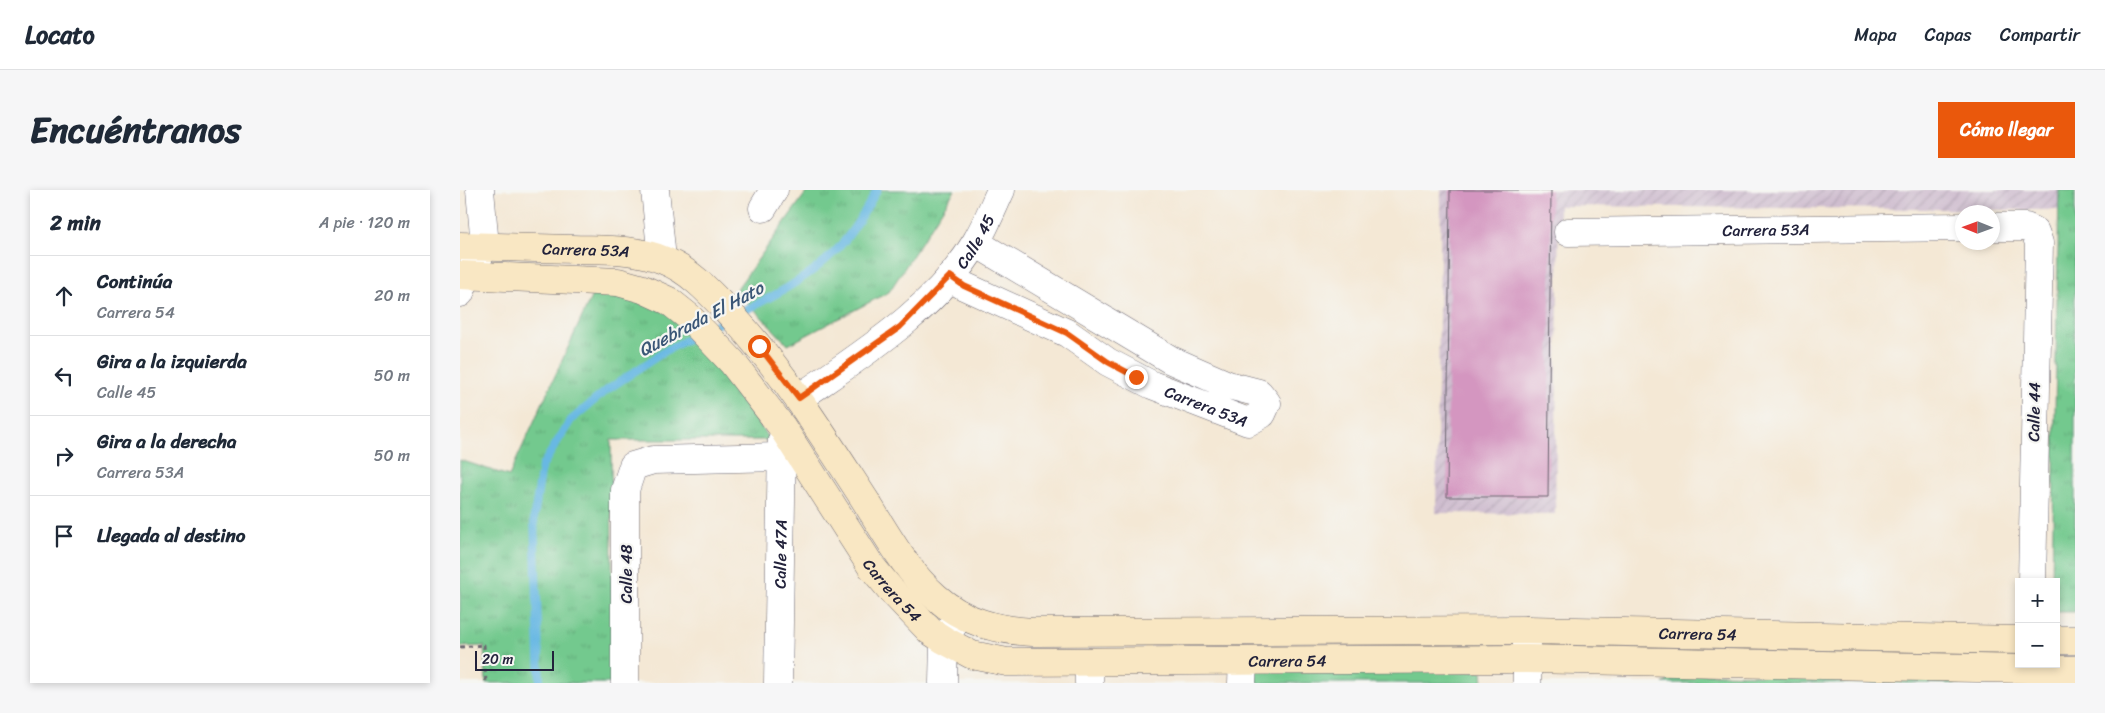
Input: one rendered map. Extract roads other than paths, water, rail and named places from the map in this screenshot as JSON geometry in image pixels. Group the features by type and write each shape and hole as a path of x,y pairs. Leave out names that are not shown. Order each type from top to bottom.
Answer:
{"main road":[{"name":"Carrera 53A","path":"472,246 609,250 639,253 662,259 683,270 702,286"},
{"name":"Carrera 53A","path":"462,282 618,282 644,289 669,301"},
{"name":"Carrera 54","path":"702,286 759,346 799,398 908,567 936,597 960,614 986,626 1032,632 1527,630 2015,640"},
{"name":"Carrera 54","path":"669,301 688,317 732,362 782,427 871,566 930,631 972,655 1007,662 1089,672 1527,671 1637,662 2015,667"},
{"path":"2060,640 2075,640"},
{"path":"1612,683 1637,662"},
{"name":"Carrera 54","path":"2046,668 2075,670"}],"street":[{"path":"462,282 472,246 480,190"},
{"path":"655,190 662,259"},
{"name":"Calle 45","path":"799,398 900,327 950,276 976,243 1002,190"},
{"name":"Calle 44","path":"2000,227 2026,227 2035,232 2039,243 2032,578"},
{"name":"Carrera 53A","path":"1568,232 1955,228"},
{"name":"Carrera 53A","path":"950,276 964,286 1067,333 1108,362 1152,386 1248,422 1262,414 1267,403 1259,392 1228,385 1171,360 976,243"},
{"name":"Calle 47A","path":"778,683 782,427"},
{"name":"Calle 48","path":"625,683 625,490 632,466 654,460 782,457"},
{"path":"943,683 944,640 960,614"},
{"path":"1527,630 1527,671"}],"waterway":[{"name":"Quebrada El Hato","path":"708,329 761,303 813,271 841,245 877,190"},
{"name":"Quebrada El Hato","path":"540,683 534,517 542,466 571,420 607,390 667,350 698,334"}]}
